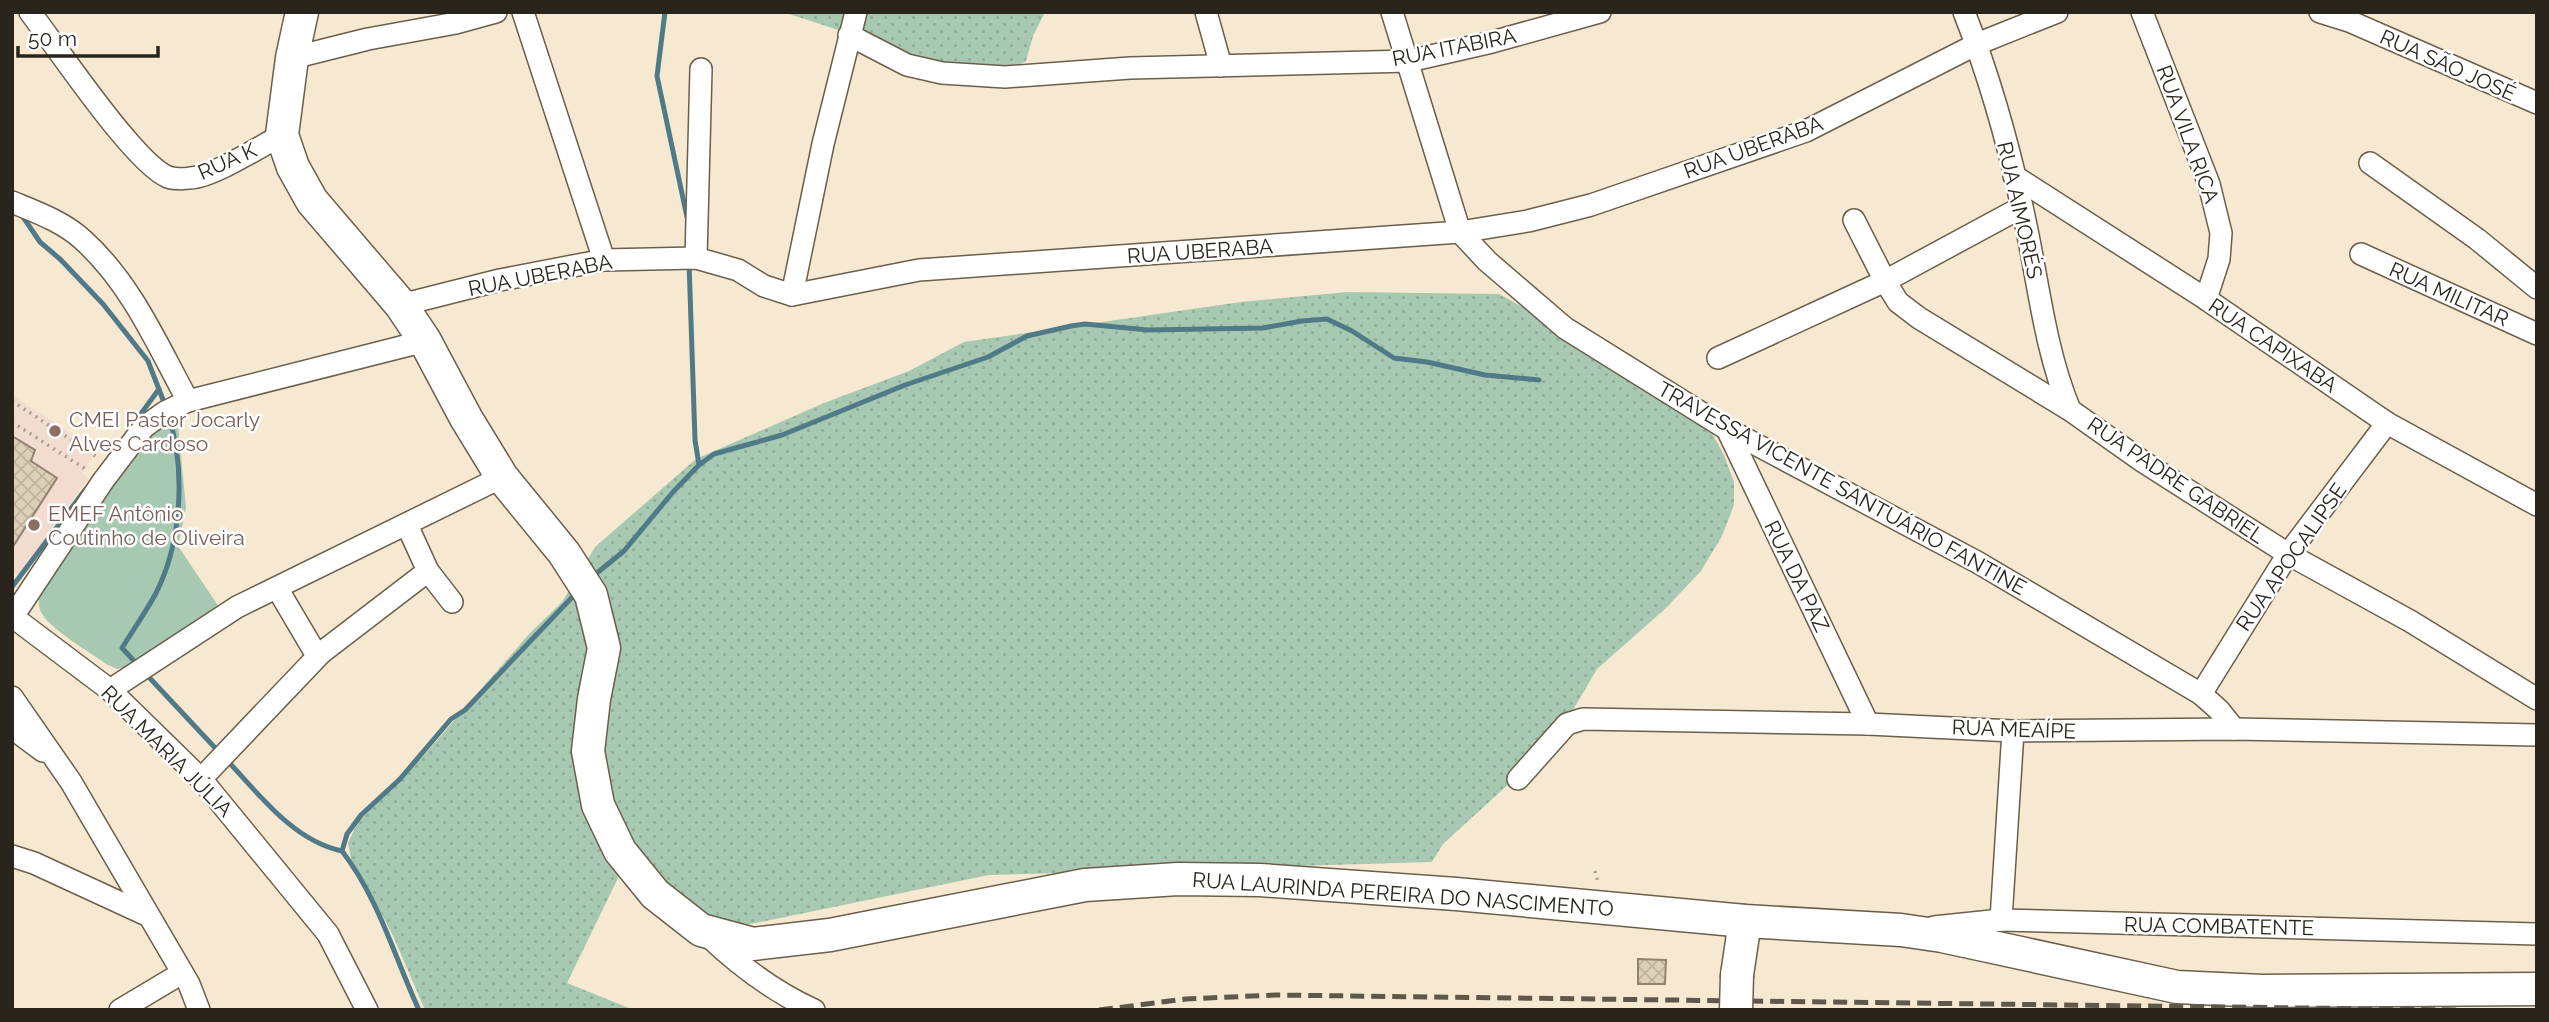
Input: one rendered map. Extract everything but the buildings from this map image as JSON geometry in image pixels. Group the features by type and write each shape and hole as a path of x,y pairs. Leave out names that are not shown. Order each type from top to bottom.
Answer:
{"street":[{"name":"RUA K","path":"30,12 127,141 148,163 169,177 190,178 206,174 282,135"},
{"name":"RUA LAURINDA PEREIRA DO NASCIMENTO","path":"302,12 292,58 282,135 293,167 312,201 401,305 416,343 502,477 564,553 591,595 604,648 593,699 588,751 598,805 620,851 655,894 701,930 753,944 830,935 1085,885 1178,879 1260,880 1457,894 1745,921 1901,930 1942,936 2177,987 2262,991 2537,989"},
{"path":"292,58 496,12"},
{"path":"523,12 604,260"},
{"path":"792,295 856,12"},
{"path":"1206,12 1221,66"},
{"path":"1392,12 1460,232"},
{"name":"RUA AIMORÉS","path":"1964,12 1977,44 2014,176 2052,362 2070,410"},
{"name":"RUA UBERABA","path":"401,305 500,280 604,260 696,258 738,270 764,286 792,295 919,270 1460,232 1528,221 1591,205 1806,131 1977,44 2057,12"},
{"name":"RUA VILA RICA","path":"2142,12 2209,184 2221,233 2219,259 2206,299"},
{"name":"RUA SÃO JOSÉ","path":"2320,12 2349,21 2537,103"},
{"name":"RUA ITABIRA","path":"849,35 907,65 942,73 1005,77 1130,68 1409,61 1587,15"},
{"path":"696,258 701,69"},
{"path":"2370,163 2477,239 2537,288"},
{"name":"RUA CAPIXABA","path":"2014,176 2206,299 2387,423 2537,505"},
{"path":"12,202 55,222 82,239 107,267 138,309 188,401"},
{"path":"1718,358 1885,281 2022,207"},
{"name":"RUA PADRE GABRIEL","path":"1854,220 1898,302 1919,318 2070,410 2141,461 2288,554 2410,621 2537,699"},
{"name":"TRAVESSA VICENTE SANTUÁRIO FANTINE","path":"1460,232 1487,261 1565,328 1727,429 1977,562 2201,694 2219,710 2234,729"},
{"name":"RUA MILITAR","path":"2361,254 2537,334"},
{"name":"RUA MARIA JÚLIA","path":"367,1010 328,934 201,779 110,690 13,617 109,474 144,427 164,412 188,401 416,343"},
{"name":"RUA APOCALIPSE","path":"2201,694 2288,554 2387,423"},
{"name":"RUA DA PAZ","path":"1727,429 1868,724"},
{"path":"110,690 237,607 502,477"},
{"path":"407,525 428,570 452,602"},
{"path":"201,779 321,653 428,570"},
{"path":"277,587 313,649 321,653"},
{"path":"12,697 59,763 183,973 199,1010"},
{"name":"RUA MEAÍPE","path":"1518,779 1559,732 1573,721 1868,724 2013,731 2234,729 2537,735"},
{"path":"12,728 59,763"},
{"path":"2001,920 2013,731"},
{"path":"12,856 34,863 149,916"},
{"name":"RUA COMBATENTE","path":"1901,930 2001,920 2537,934"},
{"path":"1736,1010 1737,975 1745,921"},
{"path":"701,930 765,984 814,1010"},
{"path":"120,1010 183,973"}],"path":[{"path":"12,401 93,455 109,474"},
{"path":"12,422 109,474"}],"shaded area":[{"name":"EMEF Antônio Coutinho de Oliveira","path":"12,395 97,450 82,473 88,478 20,576 12,572"}],"green space":[{"path":"783,12 1045,12 1033,36 1026,61 1013,68 987,69 924,58"},
{"path":"1347,292 1499,294 1549,322 1705,421 1724,455 1734,482 1734,505 1722,536 1701,571 1665,609 1597,669 1570,715 1523,771 1443,844 1432,862 989,875 712,932 620,874 567,983 634,1010 425,1010 394,938 351,859 348,843 361,815 425,754 530,633 562,602 595,547 696,459 824,403 909,371 964,342 1241,302"},
{"path":"177,414 186,508 178,546 219,607 128,667 117,669 51,624 40,610 40,596 45,583 152,429"}],"waterway":[{"path":"665,12 657,76 687,217"},
{"path":"21,214 40,242 103,304 148,361 165,405"},
{"path":"689,262 695,440 699,465"},
{"path":"592,577 624,551 673,492 699,465 714,454 782,435 905,385 988,357 1027,336 1071,326 1085,324 1148,330 1263,328 1327,319 1352,331 1394,358 1427,362 1485,375 1539,380"},
{"path":"132,426 159,389"},
{"path":"137,664 122,648 156,593 165,573 176,528 179,481 174,435 168,414"},
{"path":"12,587 85,490"},
{"path":"342,851 347,834 361,815 400,779 451,719 465,710 578,591"},
{"path":"146,674 218,751"},
{"path":"225,758 277,814 292,826 324,846 342,851 376,908 419,1010"}],"railway":[{"path":"1099,1010 1186,999 1275,995 2461,1010"}],"place":[{"name":"CMEI Pastor Jocarly Alves Cardoso","path":"55,431"},
{"name":"EMEF Antônio Coutinho de Oliveira","path":"34,525"}]}
